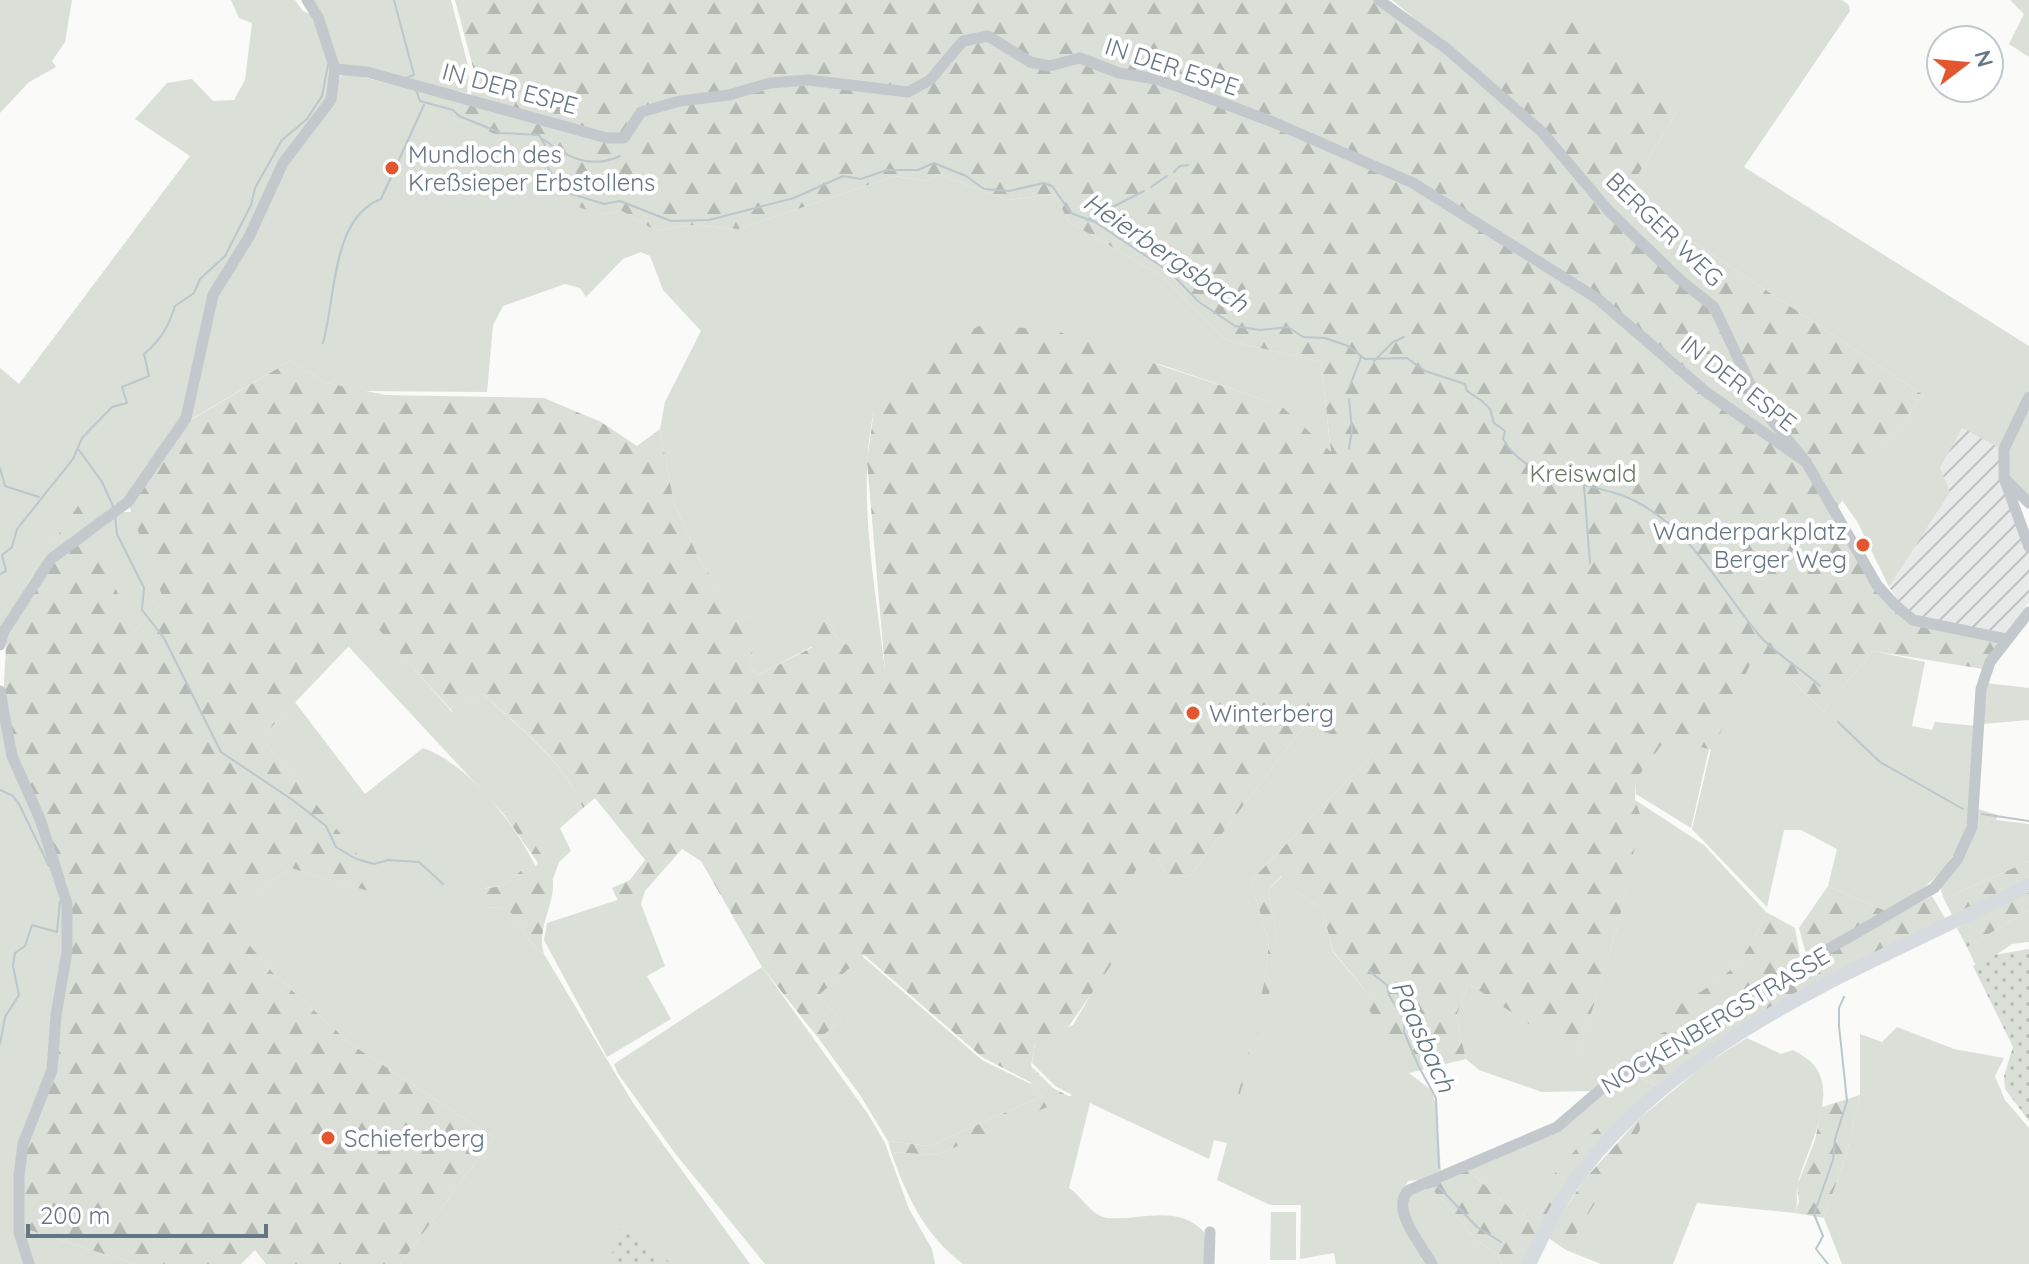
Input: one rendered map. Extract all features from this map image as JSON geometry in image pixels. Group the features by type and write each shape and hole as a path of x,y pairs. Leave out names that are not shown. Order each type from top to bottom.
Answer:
{"main road":[{"name":"NOCKENBERGSTRASSE","path":"1529,1264 1580,1174 1627,1123 1675,1080 1772,1015 2029,885"}],"street":[{"path":"0,645 4,631 51,559 128,502 177,434 191,406 213,295 249,237 283,163 331,100 335,69 318,17 307,0"},
{"name":"BERGER WEG","path":"1379,0 1447,49 1542,132 1608,210 1679,279 1714,307 1761,407 1806,462 1877,585 1894,604 1913,620 2006,639"},
{"name":"IN DER ESPE","path":"335,69 367,72 607,138 624,138 641,112 680,101 729,95 770,83 808,80 908,92 930,80 963,41 988,36 1030,62 1049,66 1080,58 1119,73 1156,79 1273,122 1413,183 1598,299 1706,392 1806,462"},
{"path":"2029,397 2004,449 2004,478 2029,547"},
{"path":"2004,478 2029,503"},
{"name":"NOCKENBERGSTRASSE","path":"1432,1264 1402,1211 1402,1198 1409,1190 1557,1127 1621,1072 1683,1041 1806,962 1934,888 1957,860 1974,814 1981,689 1990,662 2029,612"},
{"path":"0,691 12,756 40,819 67,904 67,952 56,1015 52,1070 23,1144 19,1176 19,1232 29,1264"},
{"path":"1209,1264 1210,1232"}],"shaded area":[{"path":"1962,427 2002,449 2029,552 2029,602 2004,637 1915,616 1902,607 1889,587 1949,492 1940,468"}],"green space":[{"path":"0,0 72,0 65,42 52,61 56,67 29,82 0,113"},
{"path":"231,0 295,0 303,11 313,15 331,71 328,97 301,135 249,236 215,285 183,420 126,501 90,528 80,504 36,567 0,639 0,368 19,384 190,156 135,119 167,83 192,79 213,101 234,100 245,80 252,23 239,18"},
{"path":"310,0 451,0 469,69 467,93 339,67"},
{"name":"Kreiswald","path":"455,0 1384,0 1485,85 1560,13 1681,105 1625,196 1923,395 1835,510 1876,587 1912,622 2001,640 1983,669 1873,651 1823,711 1793,681 1751,662 1713,750 1666,739 1636,779 1635,800 1641,817 1619,921 1578,1057 1468,983 1456,1017 1466,1059 1409,1073 1368,1008 1370,996 1333,951 1322,908 1298,893 1281,876 1268,890 1277,940 1271,987 1232,1121 1263,988 1269,944 1251,881 1378,748 1304,726 1190,876 1168,878 1159,860 1145,849 1114,920 1121,923 1126,934 1109,968 1058,1042 1035,1043 1031,1066 1053,1088 1070,1097 937,1155 891,1152 888,1141 929,1146 1043,1096 1030,1082 982,1057 864,955 818,996 841,1020 819,1039 762,967 701,861 682,849 645,891 618,901 612,888 630,880 645,860 595,798 583,808 553,760 482,693 453,712 372,622 261,738 395,899 291,868 223,914 273,973 351,1044 494,1138 400,1264 266,1264 255,1250 241,1264 135,1264 23,1228 25,1143 53,1081 70,910 13,756 3,703 7,626 36,567 80,503 134,632 164,601 129,506 145,472 154,442 290,361 327,383 385,395 544,398 601,422 637,446 660,429 674,503 699,559 739,620 748,617 757,621 750,667 758,675 813,647 793,638 801,617 827,617 837,638 885,670 867,461 874,411 887,391 933,349 979,326 1050,329 1280,405 1331,452 1321,362 1226,340 1162,276 1069,222 1054,194 1008,200 937,174 927,181 894,176 739,229 689,225 656,231 622,211 603,214 581,208 557,187 525,145 453,118 460,101 471,95 474,71"},
{"path":"1392,0 1842,0 1849,5 1850,11 1744,167 2029,346 2029,391 2002,449 1962,428 1940,468 1950,492 1889,587 1858,523 1842,500 1923,395 1625,196 1681,105 1490,81"},
{"path":"2010,0 2029,0 2029,57 2009,44 2024,14"},
{"path":"346,73 460,101 453,118 525,144 557,187 603,214 622,211 656,231 689,225 739,229 894,176 927,181 937,174 1008,200 1054,194 1069,222 1162,276 1226,340 1321,362 1331,454 1279,405 1159,364 874,411 869,443 867,508 885,671 837,638 827,617 813,646 758,675 750,667 756,621 748,617 739,621 699,559 674,503 660,429 665,402 701,331 663,290 650,256 641,252 623,259 586,297 580,288 565,284 503,306 493,325 487,392 362,391 327,383 290,361 190,420 207,316 278,174 331,104 340,77"},
{"path":"2029,405 2029,501 2007,478 2008,451"},
{"path":"123,512 134,512 164,601 133,633 93,535"},
{"path":"372,621 452,712 482,693 539,746 564,775 583,808 560,828 571,851 559,862 553,879 544,859 508,811 503,813 348,646"},
{"path":"1873,651 1925,662 1912,726 1932,730 1935,722 1977,726 1973,788 1964,834 1939,873 1890,913 1828,886 1837,849 1801,830 1784,830 1767,907 1692,829 1711,749 1751,661 1793,681 1823,711"},
{"path":"1985,683 2029,688 2029,720 1982,724"},
{"path":"295,702 365,794 423,748 440,756 474,782 503,814 536,867 533,870 524,868 503,886 485,888 485,908 498,908 514,916 528,939 544,954 633,1103 750,1264 400,1264 494,1138 351,1044 273,973 222,914 291,868 393,898 261,738"},
{"path":"0,706 64,892 64,969 46,1084 16,1165 28,1264 0,1264"},
{"path":"1304,726 1379,747 1251,881 1269,944 1263,988 1277,940 1268,890 1282,876 1298,893 1322,908 1333,952 1370,996 1409,1073 1431,1090 1436,1103 1441,1170 1420,1180 1408,1181 1399,1197 1429,1264 1336,1264 1334,1253 1300,1259 1301,1205 1270,1205 1217,1180 1227,1143 1214,1140 1209,1159 1090,1103 1069,1188 1102,1217 1158,1215 1182,1218 1193,1223 1204,1232 1207,1264 963,1264 938,1240 918,1214 891,1152 937,1155 1072,1095 1055,1086 1032,1063 1035,1043 1073,1025 1126,934 1113,920 1145,848 1159,860 1168,878 1190,876"},
{"path":"1666,738 1709,749 1691,828 1636,794 1636,779"},
{"path":"1635,800 1704,845 1766,912 1758,931 1732,969 1677,1007 1672,1029 1649,1053 1592,1091 1542,1092 1479,1070 1466,1059 1456,1017 1468,983 1578,1056 1619,921 1640,817"},
{"path":"1978,809 1998,815 1996,820 2029,824 2029,861 1944,899 1940,887"},
{"path":"508,811 551,872 553,890 542,935 544,954 528,939 514,916 497,908 484,908 479,903 481,889 503,886 524,868 533,870 538,863 503,813"},
{"path":"2029,861 2029,878 1953,917 1944,899"},
{"path":"1828,886 1890,913 1807,958 1799,928"},
{"path":"2029,889 2029,910 1967,947 1957,928"},
{"path":"645,891 641,904 665,966 647,976 671,1019 607,1057 544,940 547,923"},
{"path":"1932,896 1946,920 1658,1086 1628,1073 1694,1040 1807,965"},
{"path":"2029,910 2029,942 2012,944 1977,968 1967,947"},
{"path":"1766,912 1795,928 1801,961 1694,1032 1649,1053 1657,1035 1672,1029 1676,1007 1732,969 1758,931"},
{"path":"2029,949 2029,1121 2005,1089 2004,1076 2013,1047 1973,966 1993,955"},
{"path":"862,956 982,1060 1033,1085 1043,1096 929,1146 888,1141 860,1095 819,1039 841,1020 818,996"},
{"path":"762,967 868,1114 885,1143 909,1209 932,1249 935,1264 765,1264 674,1152 617,1072 614,1064"},
{"path":"1897,1027 1954,1049 2004,1058 1995,1076 2005,1100 2029,1128 2029,1264 1842,1264 1824,1218 1847,1152 1860,1095 1860,1034 1882,1042"},
{"path":"1747,1038 1781,1054 1793,1050 1811,1062 1820,1076 1823,1091 1819,1123 1798,1183 1795,1213 1697,1203 1673,1264 1601,1264 1566,1250 1639,1119 1704,1065"},
{"path":"1628,1073 1658,1086 1616,1126 1615,1115 1589,1139 1553,1176 1521,1218 1468,1170 1561,1128"},
{"path":"1860,1095 1847,1152 1824,1218 1795,1213 1799,1202 1797,1186 1815,1140 1822,1107"},
{"path":"1616,1114 1616,1126 1540,1227 1522,1264 1502,1264 1496,1254 1474,1237 1427,1185 1468,1170 1521,1218 1540,1190 1587,1137"},
{"path":"1639,1119 1640,1130 1566,1250 1547,1237 1584,1180"},
{"path":"1427,1185 1474,1237 1496,1254 1502,1264 1435,1264 1406,1213 1407,1196"},
{"path":"1271,1212 1296,1212 1296,1260 1270,1260"},
{"path":"23,1228 135,1264 32,1264"},
{"path":"620,1229 673,1264 609,1264"}],"waterway":[{"path":"394,0 414,75 408,77"},
{"path":"0,574 6,571 2,555 12,547 17,529 73,459 82,438 112,407 127,403 122,387 149,376 144,354 164,332 175,306 194,293 200,279 225,256 251,205 255,188 282,140 307,119 322,96 328,65"},
{"name":"Heierbergsbach","path":"416,90 420,101 453,110 459,116 501,133 539,135 545,145 545,163 562,191 604,204 620,201 671,221 709,220 794,198 843,176 861,179 887,170 918,170 934,163 966,176 984,189 1009,191 1044,183 1052,186 1071,213 1095,222 1170,272 1199,302 1235,326 1260,330 1288,327 1303,337 1325,338 1348,346 1365,359 1407,358 1425,371 1465,384 1467,391 1490,409 1494,423 1505,431 1503,439 1529,466 1564,480 1621,495 1637,502 1674,528 1759,635 1820,686"},
{"path":"323,343 344,241 365,209 381,199 424,105"},
{"path":"543,139 579,160 599,162 620,156"},
{"path":"1174,172 1180,166 1188,165"},
{"path":"1151,187 1167,176"},
{"path":"1087,220 1144,191"},
{"path":"1374,361 1393,342 1404,337"},
{"path":"1349,388 1361,357"},
{"path":"1349,399 1352,430 1349,449"},
{"path":"79,450 102,482 113,506"},
{"path":"0,468 5,486 39,497"},
{"name":"Heierbergsbach","path":"1584,486 1590,563"},
{"path":"115,516 117,534 144,588 142,610 164,638 221,752 326,826 336,847 356,859 374,864 388,860 419,862 443,884"},
{"name":"Heierbergsbach","path":"1838,722 1880,762 1963,809"},
{"path":"0,790 13,796 19,804 49,866"},
{"name":"Heierbergsbach","path":"1982,814 2029,821"},
{"path":"0,1044 5,1017 19,995 13,966 15,953 25,946 32,925 57,932 60,901"},
{"name":"Paasbach","path":"1369,971 1387,985 1389,995 1404,1019 1404,1032 1419,1067 1436,1098 1439,1168"},
{"path":"1828,1264 1816,1249 1823,1236 1814,1214 1833,1160 1835,1139 1847,1101 1839,1026 1839,1008 1844,997"},
{"name":"Paasbach","path":"1427,1188 1437,1185 1477,1227 1501,1242"}],"place":[{"name":"Mundloch des Kreßsieper Erbstollens","path":"392,168"},
{"name":"Wanderparkplatz Berger Weg","path":"1863,545"},
{"name":"Winterberg","path":"1193,713"},
{"name":"Schieferberg","path":"328,1138"}]}
